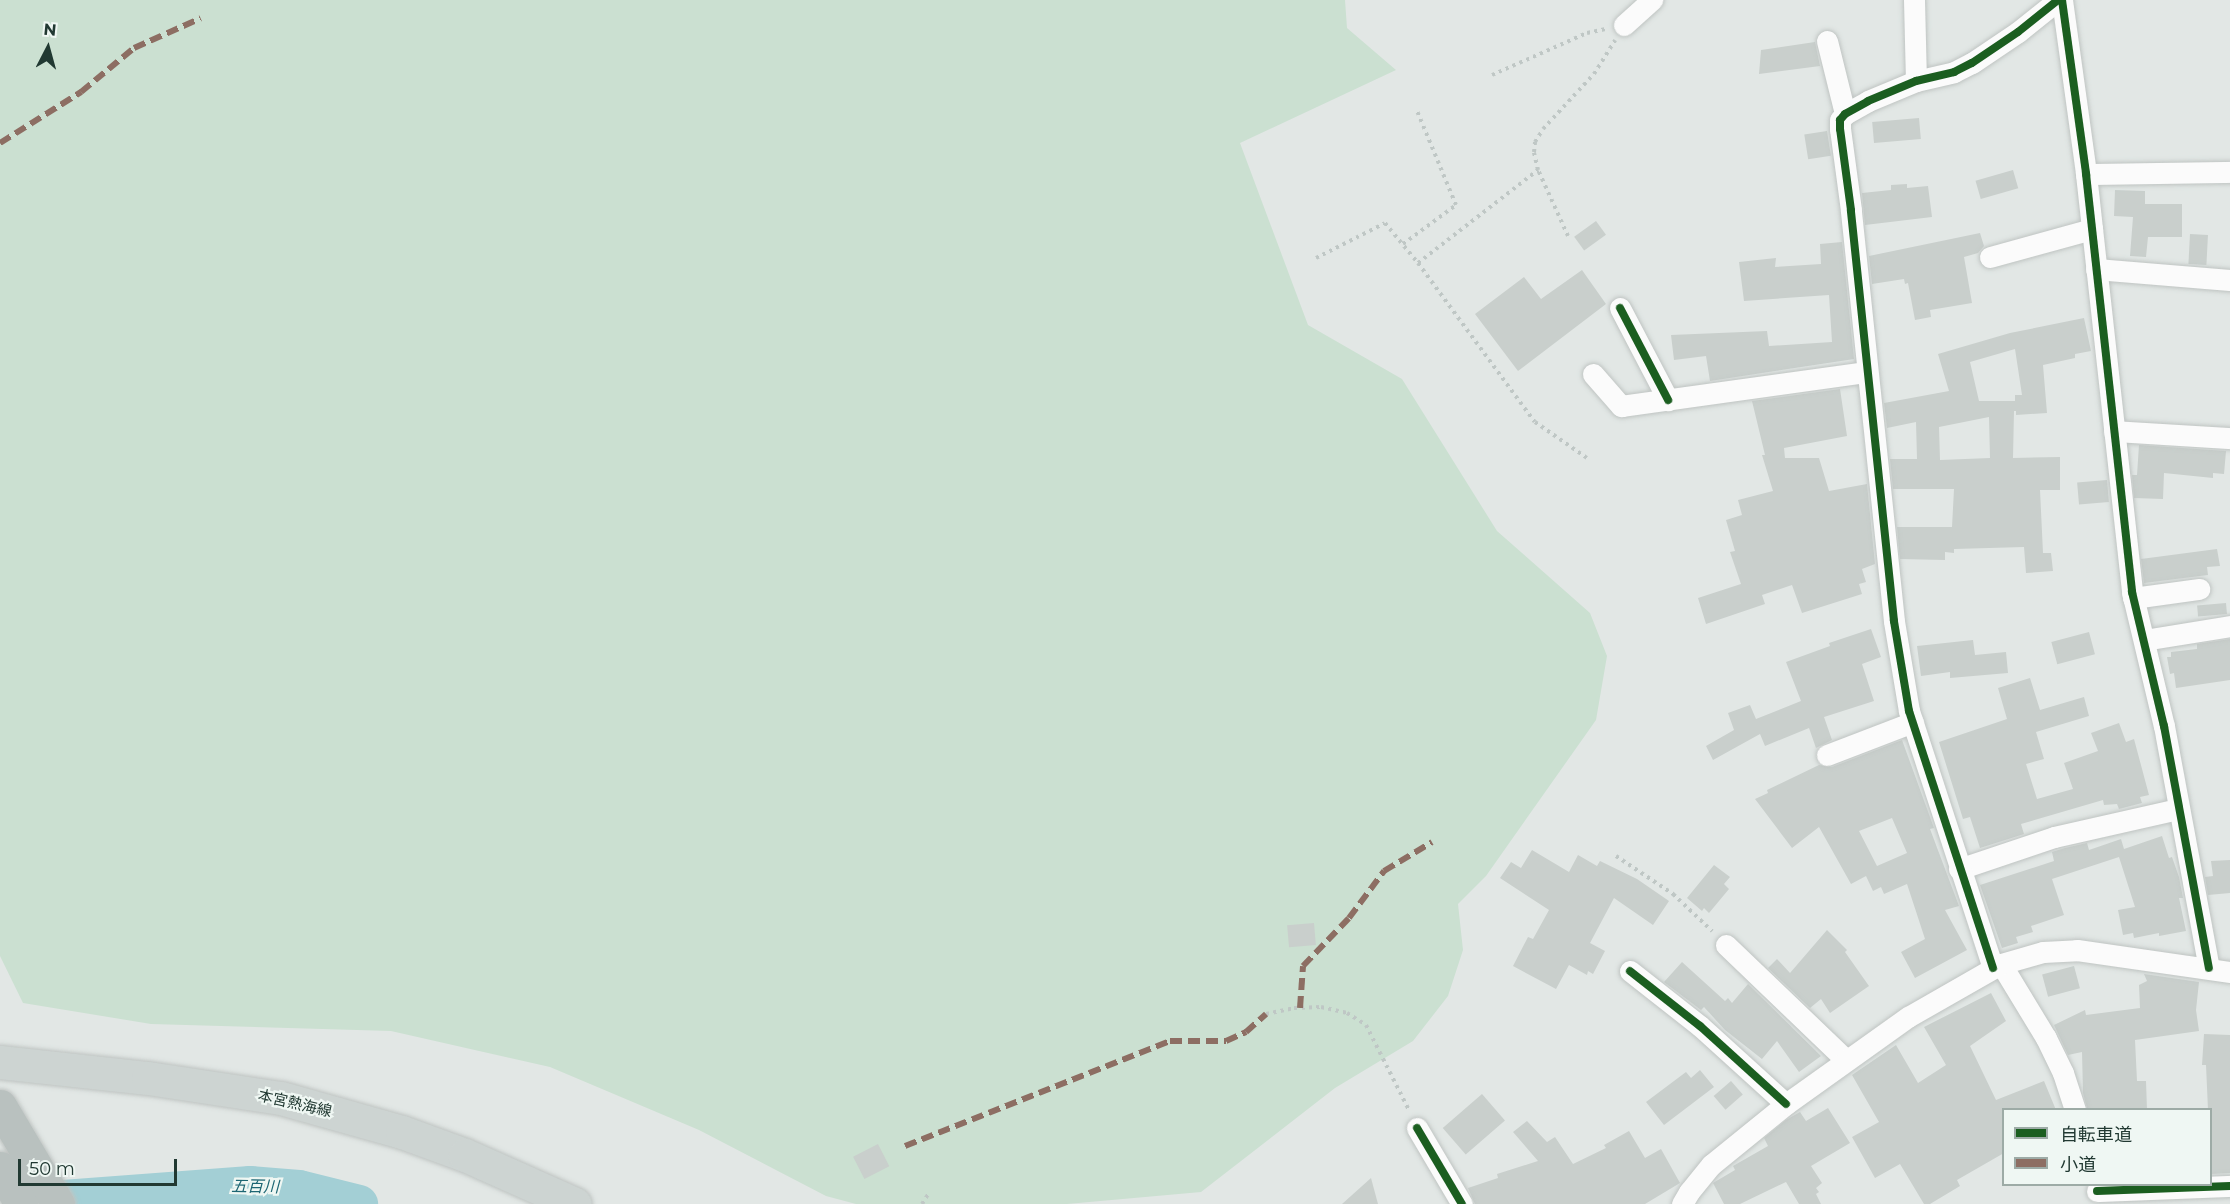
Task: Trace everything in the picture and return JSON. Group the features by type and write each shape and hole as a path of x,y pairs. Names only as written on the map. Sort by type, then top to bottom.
{"highway":[{"path":"0,1106 58,1204"},
{"path":"0,1168 21,1204"}],"main road":[{"name":"本宮熱海線","path":"0,1062 148,1078 292,1101 413,1135 465,1155 575,1204"}],"street":[{"path":"1624,26 1652,0"},
{"path":"1914,0 1916,81"},
{"path":"2074,1108 2063,1074 2046,1038 1997,966 1959,869 1913,722 1894,621 1850,200 1840,129 1840,120 1845,114 1868,100 1916,81 1954,72 1972,63 2060,0 2086,174 2133,598 2164,726 2209,968"},
{"path":"1827,41 1845,114"},
{"path":"2086,174 2230,172"},
{"path":"1990,257 2092,229"},
{"path":"2096,269 2230,280"},
{"path":"1620,308 1668,400"},
{"path":"1593,374 1621,406 1867,372"},
{"path":"2114,431 2230,438"},
{"path":"2133,598 2199,590"},
{"path":"2144,639 2230,626"},
{"path":"1827,754 1913,722"},
{"path":"1959,869 2044,840 2178,809"},
{"path":"1726,945 1846,1060"},
{"path":"1682,1204 1693,1186 1711,1165 1786,1104 1908,1017 1997,966 2043,952 2077,950 2230,972"},
{"path":"1630,971 1700,1026 1786,1104"},
{"path":"1417,1128 1462,1204"},
{"path":"2098,1193 2230,1186"}],"path":[{"path":"1492,75 1587,33 1624,26"},
{"path":"1568,236 1538,170 1534,152 1535,142 1543,129 1594,74 1624,26"},
{"path":"1403,244 1456,205 1417,111"},
{"path":"1418,263 1538,170"},
{"path":"1316,258 1385,223 1418,263 1535,422 1587,458"},
{"path":"1616,856 1673,894 1726,945"},
{"path":"1266,1014 1294,1008 1321,1007 1347,1013 1366,1025 1417,1128"},
{"path":"922,1204 929,1193"}],"green space":[{"path":"0,0 1345,0 1347,28 1396,70 1240,143 1308,325 1402,379 1497,531 1590,613 1607,656 1596,720 1486,876 1458,904 1463,950 1448,996 1413,1041 1335,1088 1201,1192 1067,1204 856,1204 826,1196 699,1130 550,1067 391,1031 151,1024 23,1003 0,956"}],"building":[{"path":"1815,42 1820,66 1759,74 1761,50"},
{"path":"1919,118 1921,139 1874,143 1872,122"},
{"path":"1827,131 1831,156 1808,159 1804,135"},
{"path":"2013,170 2018,188 1981,199 1976,181"},
{"path":"1907,184 1907,188 1928,186 1932,217 1865,225 1862,193 1891,190 1891,185"},
{"path":"2115,190 2145,191 2145,204 2182,204 2182,237 2148,237 2146,257 2130,256 2133,217 2114,216"},
{"path":"1596,221 1606,235 1584,251 1574,237"},
{"path":"1980,233 1984,246 1978,253 1964,257 1972,303 1930,310 1931,317 1915,320 1908,283 1905,284 1904,279 1872,284 1869,256"},
{"path":"2190,234 2208,235 2206,265 2188,264"},
{"path":"1842,242 1854,359 1710,381 1706,356 1674,360 1671,335 1767,331 1769,346 1832,342 1829,295 1744,301 1739,262 1776,258 1775,267 1821,264 1820,244"},
{"path":"1582,270 1606,304 1518,371 1475,314 1524,277 1541,299"},
{"path":"2084,318 2091,351 2075,354 2075,358 2043,365 2047,413 2016,415 2014,411 2013,458 2060,457 2060,490 2040,490 2043,553 2051,553 2053,571 2026,573 2024,547 1954,549 1954,553 1945,552 1945,560 1900,559 1897,527 1952,527 1954,489 1893,489 1890,459 1917,459 1916,422 1887,428 1884,403 1949,391 1938,354 2010,333","holes":["2015,349 2022,395 2015,395 2015,401 1979,401 1970,362","1989,417 1990,458 1940,460 1939,427"]},
{"path":"1840,389 1847,436 1784,448 1785,458 1819,458 1829,491 1867,484 1875,564 1862,569 1866,582 1859,584 1862,594 1802,613 1792,585 1762,595 1765,604 1706,624 1698,598 1741,584 1730,552 1735,551 1726,520 1742,515 1738,500 1773,491 1762,455 1765,455 1752,401"},
{"path":"2139,445 2226,451 2224,474 2213,473 2213,478 2164,473 2163,499 2134,498 2132,475 2137,475"},
{"path":"2107,480 2109,502 2079,505 2077,483"},
{"path":"2217,549 2220,566 2207,567 2208,575 2144,583 2141,559"},
{"path":"2226,603 2227,614 2198,616 2197,606"},
{"path":"1871,629 1881,657 1862,664 1874,701 1824,717 1832,740 1816,748 1809,728 1765,746 1760,734 1713,760 1706,746 1734,730 1728,713 1750,705 1756,719 1801,701 1786,662 1830,646 1829,643"},
{"path":"2089,632 2095,654 2057,664 2051,642"},
{"path":"2230,639 2230,680 2176,688 2174,673 2170,674 2167,657 2171,657 2171,652 2197,649 2197,644"},
{"path":"1973,640 1975,655 2006,652 2008,673 1950,678 1950,672 1921,676 1917,646"},
{"path":"2030,678 2040,710 2084,697 2089,716 2036,732 2044,759 2026,764 2037,799 2073,789 2064,763 2098,751 2091,733 2119,723 2126,742 2134,739 2149,795 2140,797 2142,803 2119,809 2117,804 2104,805 2103,800 2021,824 2024,834 1980,848 1970,817 1963,819 1939,742 2007,719 1998,688"},
{"path":"1902,740 1934,828 1930,829 1959,906 1945,910 1967,950 1915,978 1901,952 1925,939 1907,884 1884,894 1881,887 1873,891 1866,876 1851,884 1819,827 1792,848 1755,799 1768,793 1767,790 1819,765 1832,767","holes":["1892,818 1907,853 1877,866 1859,831"]},
{"path":"2162,836 2169,858 2172,857 2179,877 2183,898 2179,898 2186,931 2134,938 2133,933 2123,935 2118,910 2135,907 2119,857 2052,879 2064,915 2031,926 2033,932 2016,937 2018,943 2002,948 1980,885 2054,861 2052,852 2065,848 2087,843 2089,850 2121,839 2124,849"},
{"path":"1532,850 1569,872 1578,855 1597,866 1600,861 1637,879 1669,901 1653,925 1614,898 1590,943 1605,951 1593,974 1588,971 1587,975 1569,965 1556,989 1513,966 1528,937 1533,939 1549,910 1500,878 1511,862 1521,868"},
{"path":"2230,860 2230,893 2208,895 2205,877 2213,876 2211,861"},
{"path":"1714,865 1730,877 1724,884 1729,889 1709,913 1704,908 1702,911 1687,898"},
{"path":"1314,923 1316,945 1289,947 1287,925"},
{"path":"1827,930 1847,950 1845,952 1869,986 1830,1013 1821,999 1810,1008 1768,968 1777,959 1790,973"},
{"path":"1682,962 1725,1001 1728,998 1732,1003 1748,984 1821,1056 1799,1072 1777,1041 1762,1059 1725,1030 1704,1007 1701,1010 1664,982"},
{"path":"2074,966 2080,988 2048,997 2042,975"},
{"path":"2144,974 2199,982 2196,1010 2199,1031 2135,1040 2137,1081 2146,1081 2147,1108 2087,1108 2083,1093 2082,1052 2068,1055 2054,1025 2085,1010 2086,1015 2140,1008 2139,985 2147,981"},
{"path":"1991,993 2006,1021 1970,1046 1996,1100 2044,1081 2055,1108 2002,1108 2002,1154 1957,1180 1960,1186 1930,1204 1924,1204 1900,1164 1875,1178 1852,1137 1879,1122 1852,1075 1896,1045 1918,1083 1946,1065 1924,1027"},
{"path":"2204,1034 2230,1035 2230,1173 2212,1174 2212,1108 2208,1108 2206,1065 2202,1065"},
{"path":"1700,1070 1714,1087 1664,1125 1646,1102 1686,1072 1691,1078"},
{"path":"1731,1081 1743,1095 1725,1110 1714,1096"},
{"path":"1482,1094 1505,1120 1466,1155 1443,1128"},
{"path":"1828,1108 1850,1143 1811,1166 1822,1183 1816,1188 1821,1204 1799,1204 1786,1182 1740,1204 1724,1204 1713,1183 1735,1170 1733,1166 1768,1146 1764,1138 1786,1120 1800,1112 1806,1121"},
{"path":"1527,1121 1547,1142 1555,1137 1573,1164 1606,1148 1604,1145 1629,1131 1645,1158 1661,1149 1680,1183 1645,1204 1475,1204 1468,1188 1498,1178 1497,1174 1538,1161 1513,1132"},
{"path":"878,1144 889,1166 864,1179 853,1157"},
{"path":"1371,1178 1378,1204 1342,1204"}],"waterway":[{"name":"五百川","path":"23,1202 250,1185 299,1189 359,1204"}],"marked path":[{"path":"0,143 81,92 134,48 201,18"},
{"path":"1300,1008 1303,966 1349,918 1384,871 1432,842"},
{"path":"905,1146 1170,1041 1226,1041 1246,1032 1266,1014"}],"cycle path":[{"path":"1993,968 1909,711 1894,621 1840,120 1845,114 1868,101 1916,81 1954,72 1972,63 2018,32 2058,0"},
{"path":"2062,0 2086,174 2132,592 2164,726 2209,968"},
{"path":"1620,308 1668,400"},
{"path":"1630,971 1700,1026 1786,1104"},
{"path":"1417,1128 1462,1204"},
{"path":"2097,1191 2230,1186"}]}
